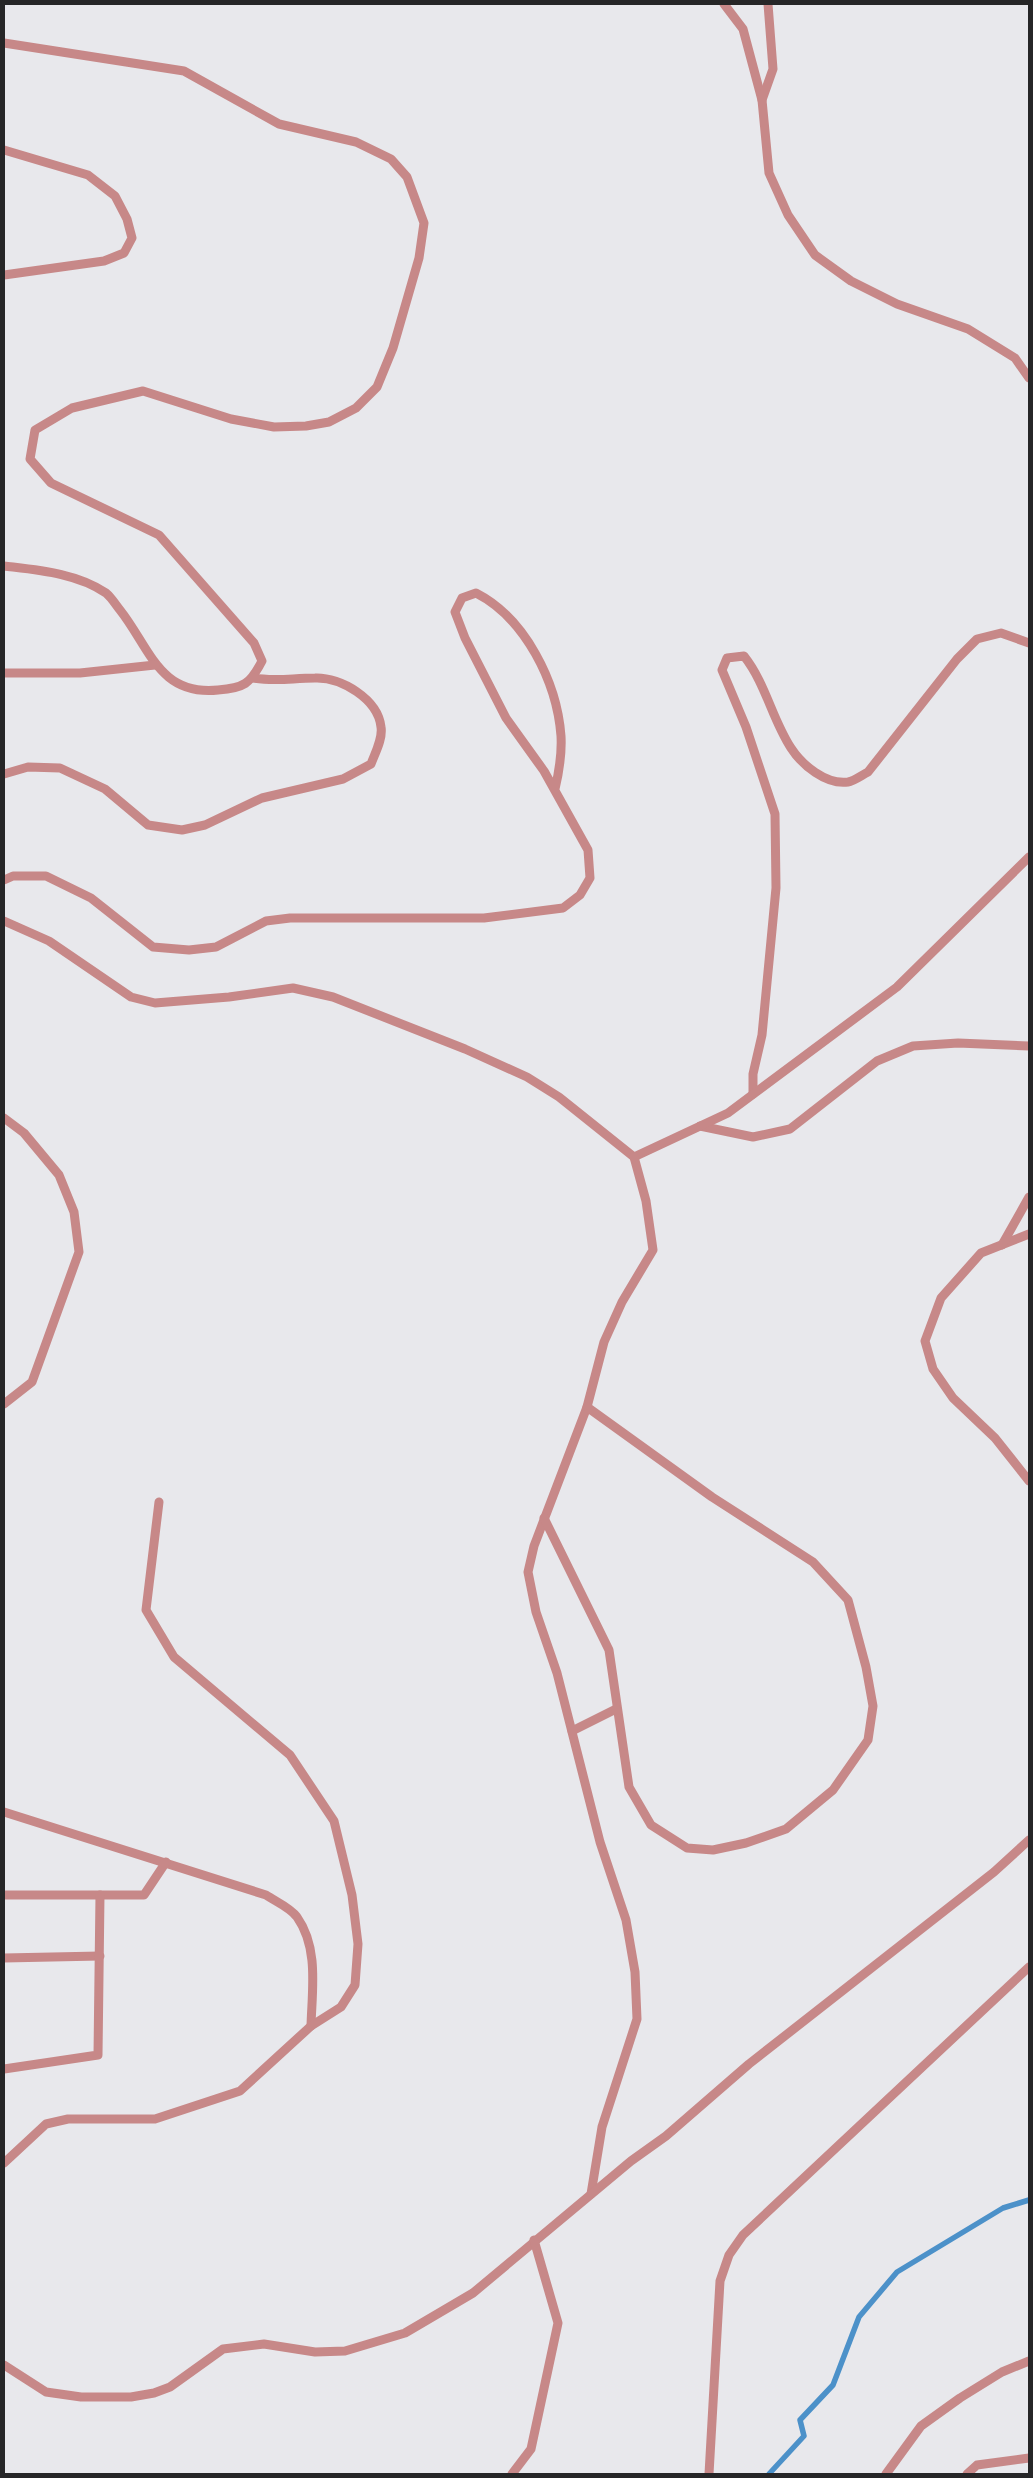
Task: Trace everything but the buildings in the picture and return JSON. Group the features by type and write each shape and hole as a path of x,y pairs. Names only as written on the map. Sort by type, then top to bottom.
{"lane":[{"path":"724,4 743,29 762,100 769,173 788,215 815,255 851,281 882,296 968,329 1016,358 1029,378"},
{"path":"762,100 772,69 768,4"},
{"path":"4,43 184,71 279,124 356,142 391,159 407,177 424,223 419,258 393,348 377,387 356,408 329,422 306,426 274,427 231,419 143,391 72,408 35,430 30,459 50,483 158,535 254,643 262,661 253,678 236,689 200,692 174,682 155,665 125,616 107,593 80,580 53,573 5,568"},
{"path":"4,150 88,175 115,196 127,218 132,238 124,254 104,260 4,275"},
{"path":"4,880 12,876 46,876 91,898 154,946 189,950 216,946 266,921 290,918 484,918 563,908 580,895 590,878 588,850 544,771 506,718 465,638 455,612 462,598 476,593 494,602 533,648 554,698 561,736 560,768 555,789"},
{"path":"753,1094 753,1074 762,1035 776,888 777,842 775,814 746,727 722,670 727,658 744,656 756,672 791,749 810,769 828,779 848,782 868,772 957,659 977,639 1001,633 1029,643"},
{"path":"4,673 80,674 155,665"},
{"path":"4,774 28,767 60,768 105,789 148,825 182,830 205,825 262,798 343,779 371,764 382,728 375,708 360,694 339,682 316,677 274,682 253,678"},
{"path":"634,1157 728,1113 897,987 1029,857"},
{"path":"4,921 49,941 131,997 155,1003 229,997 292,988 333,997 466,1048 527,1077 559,1097 634,1157 646,1201 654,1250 622,1302 604,1342 587,1407 544,1518 534,1546 528,1572 536,1612 557,1673 600,1842 626,1920 635,1972 637,2020 602,2127 591,2194"},
{"path":"700,1126 753,1137 790,1130 877,1061 913,1046 958,1043 1029,1046"},
{"path":"4,1118 24,1133 59,1175 74,1212 79,1252 32,1382 4,1404"},
{"path":"1002,1245 1029,1198"},
{"path":"1029,1234 981,1253 941,1298 925,1341 933,1369 953,1398 994,1438 1029,1481"},
{"path":"544,1518 609,1650 616,1709 629,1787 651,1825 687,1848 712,1850 746,1843 786,1829 833,1790 868,1740 873,1706 866,1667 848,1600 813,1562 712,1497 587,1407"},
{"path":"4,2164 46,2124 68,2119 155,2119 240,2091 310,2026 341,2007 355,1985 358,1944 352,1895 334,1822 290,1755 174,1657 146,1610 159,1502"},
{"path":"572,1731 616,1709"},
{"path":"4,1812 266,1895 297,1916 309,1941 313,1969 310,2026"},
{"path":"4,2366 46,2392 81,2397 131,2397 154,2393 170,2387 223,2349 264,2344 315,2352 345,2351 405,2333 465,2298 631,2161 666,2136 749,2064 994,1872 1029,1840"},
{"path":"4,1895 144,1894 166,1862"},
{"path":"4,2069 98,2055 100,1894"},
{"path":"4,1958 100,1956"},
{"path":"709,2474 720,2281 729,2254 743,2235 1029,1968"},
{"path":"512,2474 531,2449 558,2323 534,2240"},
{"path":"886,2474 922,2426 968,2392 1002,2372 1029,2361"},
{"path":"968,2474 977,2465 1029,2458"}],"waterway":[{"path":"769,2474 804,2436 800,2420 833,2385 859,2317 897,2272 1003,2208 1029,2200"}]}
